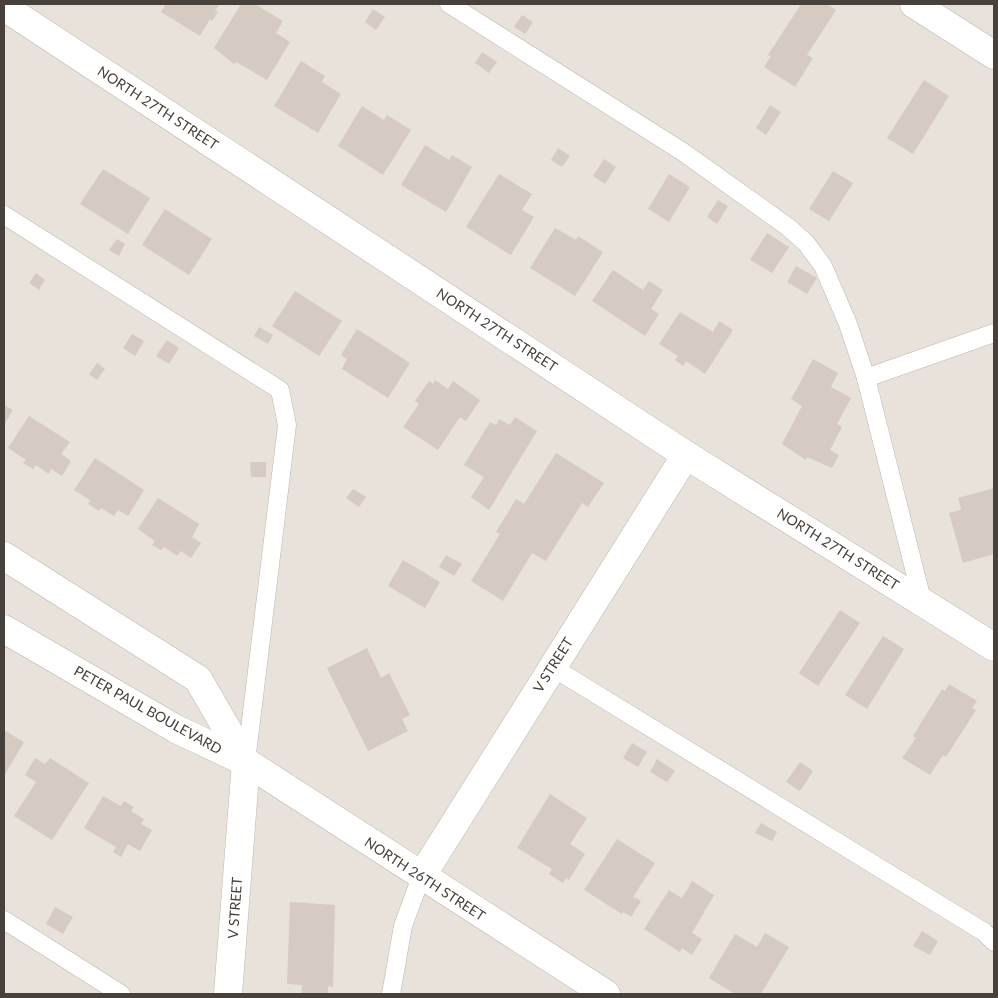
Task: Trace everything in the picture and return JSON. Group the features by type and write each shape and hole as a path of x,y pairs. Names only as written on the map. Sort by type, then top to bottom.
{"street":[{"path":"914,4 994,55"},
{"name":"NORTH 27TH STREET","path":"4,7 686,454 922,600 994,647"},
{"name":"V STREET","path":"421,877 686,454"},
{"name":"PETER PAUL BOULEVARD","path":"4,556 198,679 246,762"},
{"name":"PETER PAUL BOULEVARD","path":"4,629 176,729 246,762"},
{"name":"V STREET","path":"228,994 246,762"},
{"name":"NORTH 26TH STREET","path":"246,762 421,877 606,994"}],"lane":[{"path":"449,4 683,152 788,227 806,243 823,266 848,324 866,378 922,600"},
{"path":"4,215 280,390 287,425 246,762"},
{"path":"866,378 994,333"},
{"path":"552,667 984,932 994,942"},
{"path":"392,994 403,926 421,877"},
{"path":"4,920 121,994"}],"shaded area":[{"path":"4,4 994,4 994,994 4,994"}],"building":[{"path":"166,4 220,4 215,10 218,12 212,21 210,19 200,36 161,12"},
{"path":"241,4 255,4 283,21 276,33 290,42 267,80 236,62 234,64 214,48"},
{"path":"801,4 827,4 836,10 807,55 813,58 795,87 764,67 771,56 768,55"},
{"path":"373,9 385,17 376,30 365,22"},
{"path":"522,15 533,22 525,34 514,27"},
{"path":"482,52 497,62 489,73 475,63"},
{"path":"301,61 325,76 322,82 341,94 318,133 274,106"},
{"path":"924,80 949,96 913,154 887,138"},
{"path":"770,105 781,112 766,135 756,128"},
{"path":"362,106 384,120 387,115 411,130 383,175 338,146"},
{"path":"425,145 449,160 452,155 472,167 446,212 401,185"},
{"path":"558,148 570,156 562,167 551,160"},
{"path":"604,159 616,167 605,184 593,176"},
{"path":"103,169 150,198 128,234 80,204"},
{"path":"833,171 853,183 829,221 809,209"},
{"path":"499,174 532,194 522,210 534,217 511,255 466,227"},
{"path":"669,174 690,187 669,222 648,209"},
{"path":"718,200 728,206 717,224 707,217"},
{"path":"165,209 212,239 189,275 142,245"},
{"path":"555,228 576,240 578,236 603,252 575,296 530,268"},
{"path":"767,233 789,247 772,273 750,260"},
{"path":"117,239 125,244 119,256 109,250"},
{"path":"796,266 817,278 807,294 787,282"},
{"path":"613,270 643,290 649,281 663,290 651,309 659,314 645,336 592,301"},
{"path":"36,273 45,280 39,290 29,283"},
{"path":"295,291 342,321 319,356 272,326"},
{"path":"680,312 713,332 719,321 733,330 705,374 686,361 683,366 675,360 678,356 659,344"},
{"path":"259,327 273,335 268,344 254,336"},
{"path":"357,329 410,363 388,398 342,369 347,359 341,355"},
{"path":"132,334 144,341 135,356 123,348"},
{"path":"167,340 179,348 169,364 156,356"},
{"path":"813,359 838,373 831,387 851,398 837,424 842,427 830,450 839,455 832,468 807,457 806,460 782,444 802,406 791,399"},
{"path":"97,363 105,369 97,380 89,374"},
{"path":"435,380 448,389 453,381 480,400 466,421 460,417 438,450 403,427 419,404 415,401 429,381 433,384"},
{"path":"4,405 13,410 4,425"},
{"path":"29,416 70,442 61,454 71,461 62,476 51,469 49,474 36,465 33,469 23,463 26,460 8,448"},
{"path":"515,417 537,431 489,510 471,497 484,477 464,465 490,422 496,425 499,419 510,425"},
{"path":"556,453 604,483 588,507 582,503 546,561 532,553 503,601 471,581 500,534 496,532 516,499 524,504"},
{"path":"95,458 144,490 128,516 118,510 114,516 101,508 99,511 88,504 90,500 74,490"},
{"path":"250,462 266,462 266,477 251,477"},
{"path":"994,488 994,554 963,563 949,513 961,510 958,498"},
{"path":"353,489 366,497 359,507 346,498"},
{"path":"158,498 199,524 192,537 201,543 191,558 181,551 177,556 164,547 161,550 152,545 155,541 138,529"},
{"path":"446,555 462,564 454,576 439,567"},
{"path":"403,560 440,582 425,608 388,586"},
{"path":"840,610 860,623 818,686 799,673"},
{"path":"883,636 904,649 867,709 845,695"},
{"path":"367,648 381,678 389,673 410,715 402,719 408,731 368,751 327,668"},
{"path":"949,684 977,701 972,708 976,710 946,757 943,755 930,775 902,758 916,738 913,736 942,689 945,691"},
{"path":"4,730 24,742 4,776"},
{"path":"632,743 647,752 638,767 623,758"},
{"path":"35,758 45,764 50,758 89,783 52,840 14,816 36,782 25,775"},
{"path":"657,759 675,771 667,782 650,772"},
{"path":"800,762 813,771 800,791 786,782"},
{"path":"550,794 587,818 570,844 585,854 569,880 566,878 563,883 549,874 552,869 517,848"},
{"path":"103,796 121,806 124,801 134,807 131,811 144,819 141,824 152,830 140,851 128,844 121,857 113,852 116,847 84,828"},
{"path":"761,823 777,832 772,841 755,833"},
{"path":"617,839 655,863 633,897 641,901 631,917 623,912 622,914 584,890"},
{"path":"692,881 714,895 692,933 702,939 692,955 682,948 680,952 644,929 669,890 682,898"},
{"path":"290,902 335,905 333,987 328,986 328,994 301,994 302,985 287,984"},
{"path":"55,907 73,917 63,934 46,924"},
{"path":"922,931 938,941 930,955 913,946"},
{"path":"765,933 789,947 761,994 735,994 709,978 735,934 757,947"}]}
